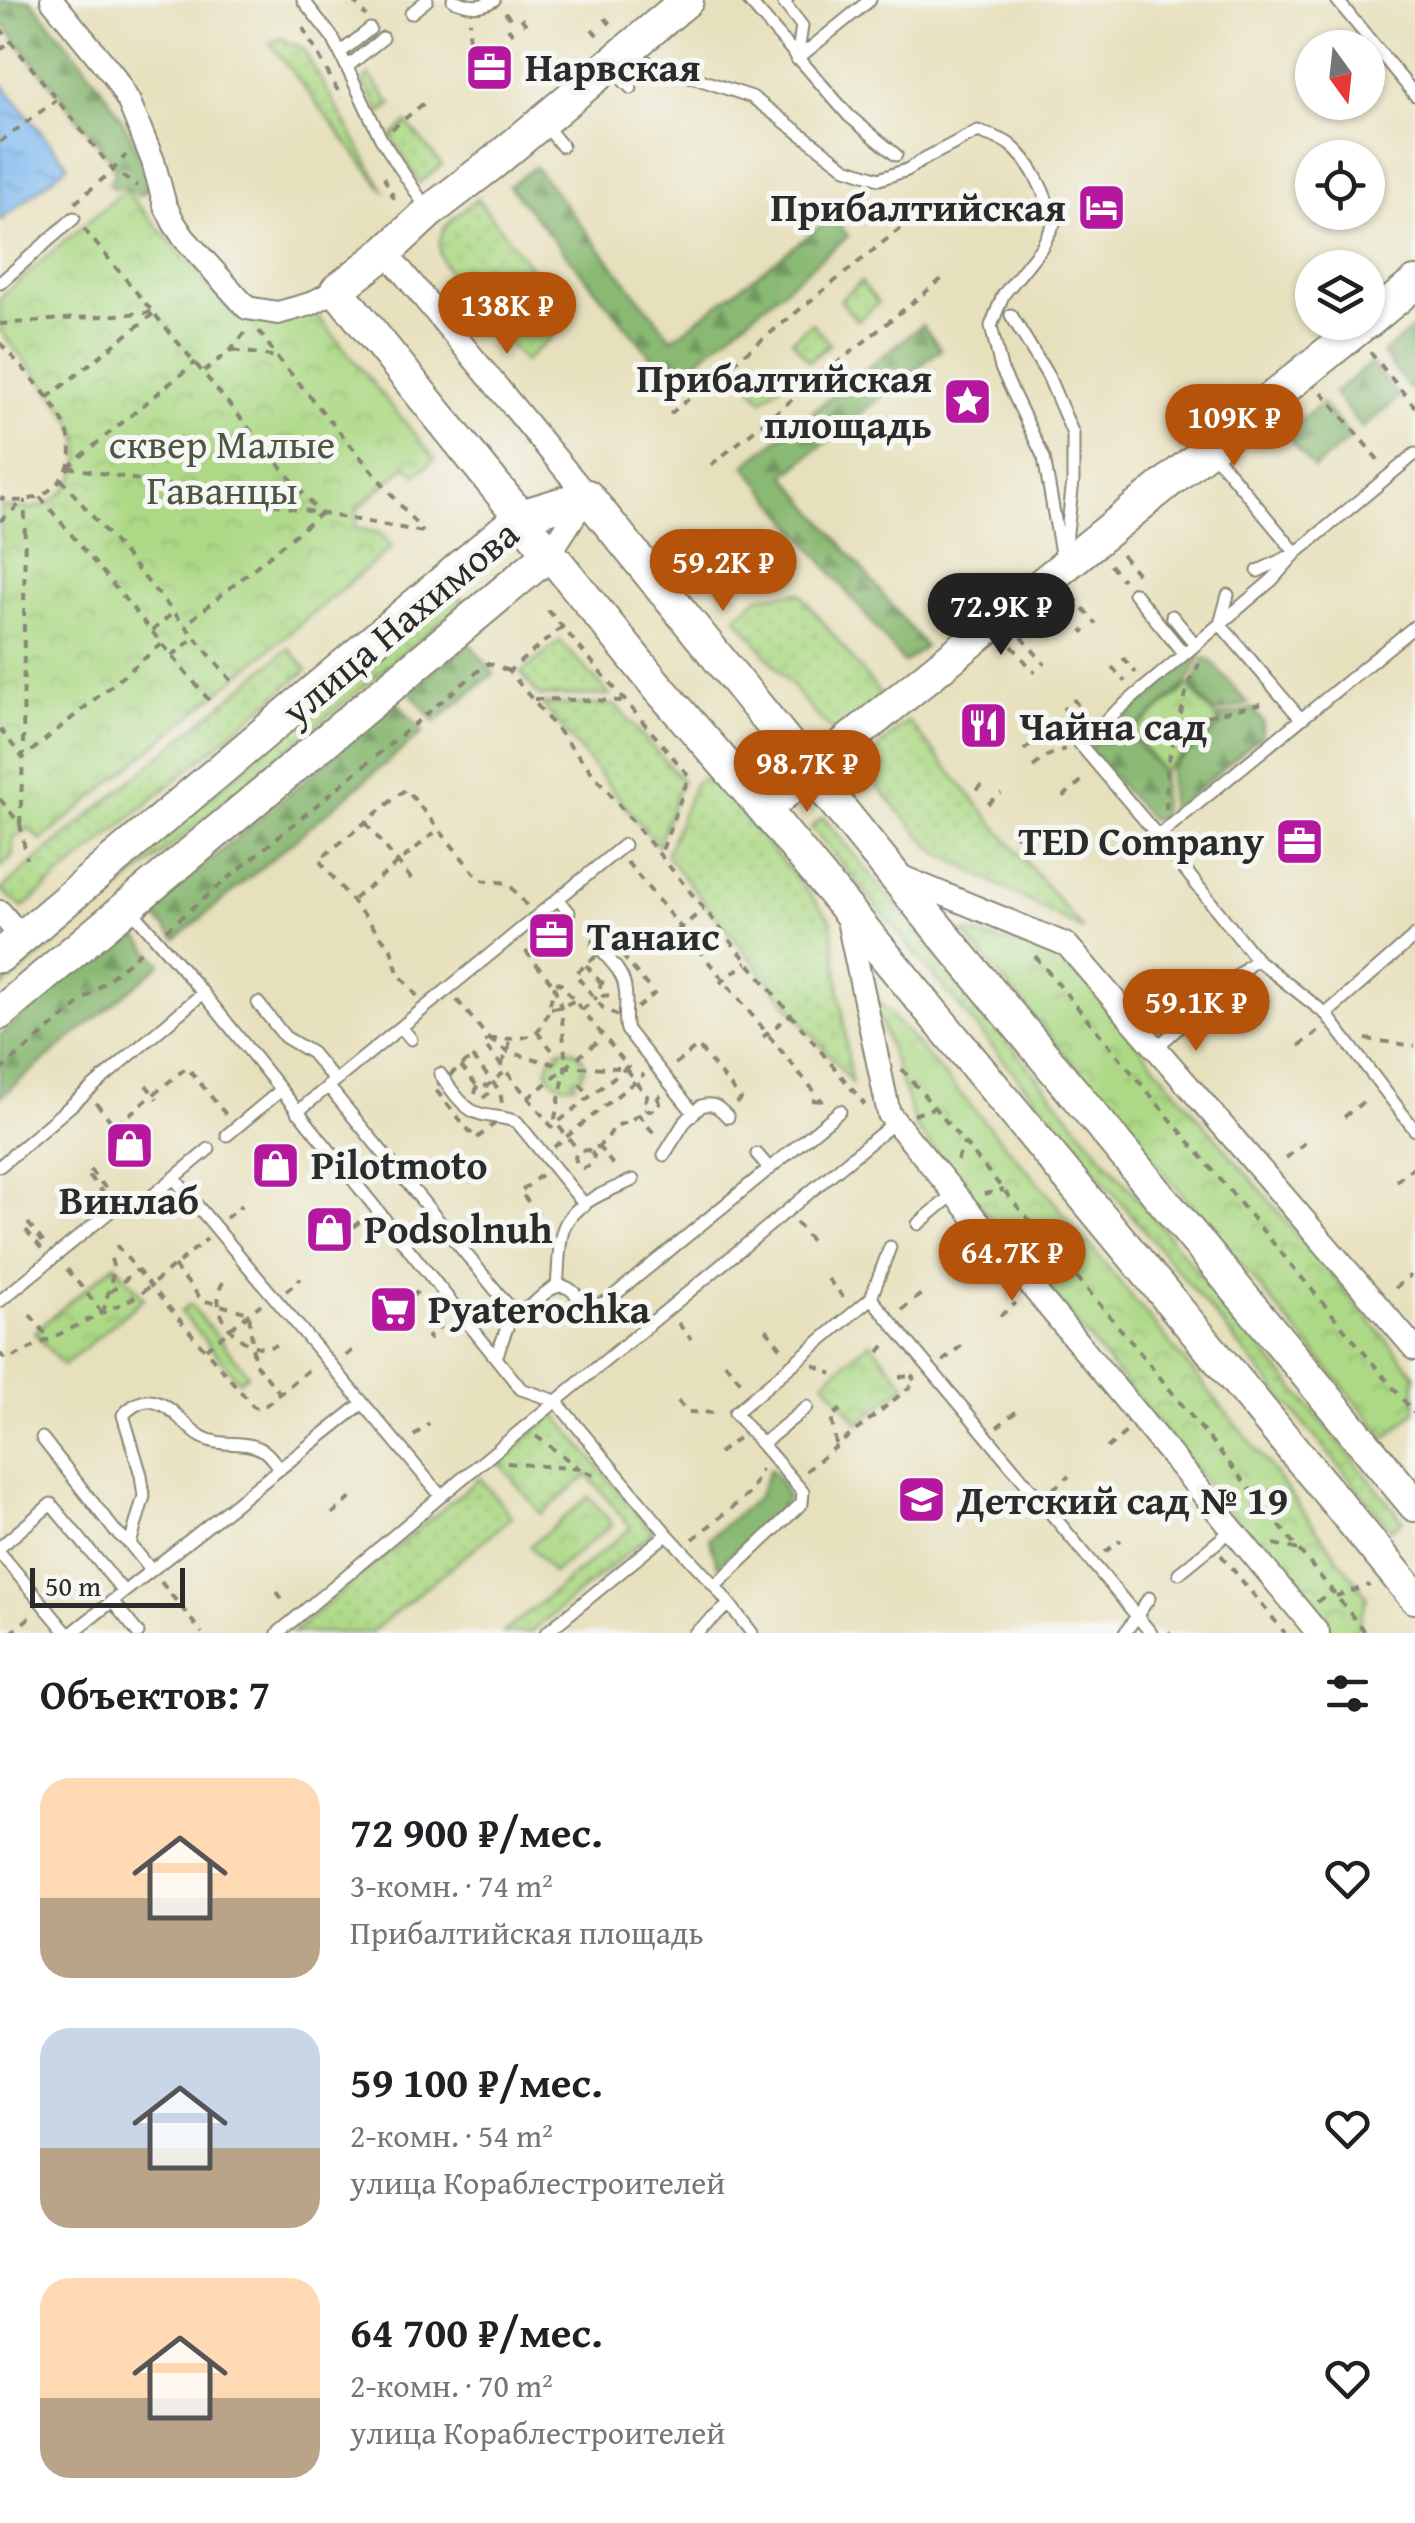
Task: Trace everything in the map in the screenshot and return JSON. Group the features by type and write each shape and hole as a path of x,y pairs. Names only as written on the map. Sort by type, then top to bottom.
{"main road":[{"path":"687,0 552,134 429,212 337,290 657,686 764,809 1415,1596"},
{"path":"1385,314 1415,283"},
{"path":"764,809 959,644 1042,591 1068,582 1210,449 1357,340"},
{"path":"587,496 893,874 1415,1505"},
{"name":"улица Нахимова","path":"11,947 521,516 587,496"},
{"name":"улица Нахимова","path":"0,1012 550,553"}],"street":[{"path":"52,0 129,102 174,223 247,308 278,312 310,304 337,290"},
{"path":"386,252 587,496"},
{"name":"улица Нахимова","path":"550,553 587,496"},
{"path":"893,874 1067,945 1415,1349"},
{"path":"845,908 890,1126 955,1193 1318,1633"},
{"path":"0,912 11,947"}],"lane":[{"path":"303,0 333,38 380,138 429,212"},
{"path":"412,13 428,0"},
{"path":"452,0 471,7 494,0"},
{"path":"748,0 849,116 896,155"},
{"path":"787,0 784,3 802,26 798,58"},
{"path":"798,58 870,0"},
{"path":"1337,0 1415,95"},
{"path":"340,53 370,29"},
{"path":"347,67 382,38"},
{"path":"621,69 752,97 846,168 878,178 907,170 978,131 1008,143 1029,167 1048,200 1054,224 1041,248 1003,295 991,326 1001,368 1044,458 1068,582"},
{"path":"0,283 74,218"},
{"path":"1011,314 1048,376 1073,434 1068,582"},
{"path":"1210,449 1296,553"},
{"path":"1415,454 1079,744 1162,833 1256,959 1328,1018 1415,1130"},
{"path":"1054,510 1073,481"},
{"path":"1258,571 1296,553"},
{"path":"1134,594 1184,654"},
{"path":"1220,624 1228,596"},
{"path":"1172,616 1196,644"},
{"path":"1220,624 1301,719"},
{"path":"1162,833 1410,630 1415,646"},
{"path":"297,1112 621,848"},
{"path":"558,899 569,912"},
{"path":"128,906 203,993 520,1389 556,1401 752,1633"},
{"path":"1328,1018 1415,936"},
{"path":"599,948 622,976 627,1030 694,1112"},
{"path":"1156,1048 1256,959"},
{"path":"0,1166 203,993"},
{"path":"258,1003 285,1036 312,1053 332,1084 514,1308 530,1306 557,1286 572,1290 588,1305 606,1302 838,1114"},
{"path":"401,1026 411,1039"},
{"path":"442,1076 468,1108 478,1114 504,1116 517,1122 585,1205"},
{"path":"227,1134 280,1091"},
{"path":"666,1152 701,1106 720,1108 726,1115"},
{"path":"278,1633 890,1126"},
{"path":"0,1302 119,1207 152,1197 209,1150"},
{"path":"757,1154 770,1169"},
{"path":"174,1178 441,1496"},
{"path":"557,1286 563,1230 569,1218 604,1192 631,1181"},
{"path":"918,1224 955,1193"},
{"path":"714,1586 802,1504 803,1492 734,1413 871,1298 890,1247"},
{"path":"871,1298 1150,1633"},
{"path":"496,1358 514,1308"},
{"path":"130,1544 144,1496 124,1415 132,1406 149,1400 166,1406 197,1435 212,1442 253,1446 265,1451 280,1469"},
{"path":"44,1606 69,1633 363,1404"},
{"path":"766,1448 806,1407"},
{"path":"42,1438 115,1531 152,1570"},
{"path":"0,1546 51,1504 124,1592"},
{"path":"1178,1574 1232,1530"},
{"path":"546,1633 667,1534"},
{"path":"1126,1633 1149,1598"},
{"path":"112,1602 138,1633"},
{"path":"695,1633 729,1605"}],"path":[{"path":"464,70 468,63 471,7"},
{"path":"520,18 527,26"},
{"path":"0,28 113,170"},
{"path":"508,28 514,36"},
{"path":"0,50 10,41"},
{"path":"0,142 57,99"},
{"path":"380,138 428,100"},
{"path":"74,218 320,514"},
{"path":"670,414 902,228"},
{"path":"711,464 943,278"},
{"path":"0,324 155,312"},
{"path":"47,398 155,312"},
{"path":"68,467 423,532 252,323 231,350 204,371"},
{"path":"1373,340 1415,407"},
{"path":"0,343 61,415 71,449 61,480 40,497 7,501 0,498"},
{"path":"231,350 277,356"},
{"path":"68,467 196,362"},
{"path":"1322,392 1390,474"},
{"path":"61,480 236,686"},
{"path":"40,497 213,705"},
{"path":"0,520 25,500"},
{"path":"25,500 20,824 28,859"},
{"path":"185,625 320,514"},
{"path":"1122,555 1146,584"},
{"path":"1110,565 1134,594"},
{"path":"1068,582 1096,624"},
{"path":"1042,591 1084,633"},
{"path":"548,610 690,776 660,856"},
{"path":"152,632 174,612"},
{"path":"509,671 562,627"},
{"path":"1022,637 1045,665"},
{"path":"172,656 195,638"},
{"path":"22,758 162,644"},
{"path":"1012,646 1035,673"},
{"path":"1123,658 1146,686"},
{"path":"0,1071 488,663 509,671 747,962 890,1126"},
{"path":"1112,667 1136,695"},
{"path":"1188,686 1168,767 1162,833 1218,850"},
{"path":"1132,733 1284,698"},
{"path":"532,699 624,700"},
{"path":"1073,699 1092,732"},
{"path":"1063,707 1092,732"},
{"path":"0,729 22,758"},
{"path":"1024,750 1035,741"},
{"path":"1033,767 1047,756"},
{"path":"1063,796 1099,767"},
{"path":"976,790 986,781"},
{"path":"426,1006 398,972 392,949 319,860 406,790 480,880 508,883 536,917"},
{"path":"988,804 1001,793"},
{"path":"0,800 20,824"},
{"path":"365,823 416,885"},
{"path":"1015,837 1026,828"},
{"path":"352,900 439,830"},
{"path":"621,848 679,929 765,1035 838,1114"},
{"path":"679,929 704,909"},
{"path":"1004,918 1415,1414"},
{"path":"513,936 554,986 562,1007 566,1067 556,1118 579,1151"},
{"path":"598,996 574,974 599,948"},
{"path":"722,982 747,962"},
{"path":"586,964 601,984"},
{"path":"559,982 628,1066 552,1127 483,1044 489,1039 529,1037 537,1032 544,1025 554,986 559,982"},
{"path":"582,1010 598,996 612,992 609,982 601,984"},
{"path":"601,984 598,996 602,1008 624,1019"},
{"path":"550,1008 574,1001"},
{"path":"464,1009 489,1039 508,1052 566,1067 625,1068"},
{"path":"765,1035 791,1014"},
{"path":"1299,1046 1328,1018"},
{"path":"537,1032 552,1050"},
{"path":"1342,1035 1415,1046"},
{"path":"528,1098 604,1036"},
{"path":"500,1064 510,1039"},
{"path":"562,1242 520,1192 567,1136 635,1081 698,1046 741,1099 726,1115"},
{"path":"442,1076 472,1057 490,1084 500,1091 504,1116"},
{"path":"461,1066 477,1086"},
{"path":"95,1102 115,1126 156,1096 186,1067 229,1118"},
{"path":"900,1067 1133,1344 1366,1633"},
{"path":"625,1068 648,1096 656,1096 660,1103 654,1111 646,1108"},
{"path":"490,1084 488,1094 482,1098 474,1092 480,1084 490,1084 506,1071"},
{"path":"580,1084 590,1097"},
{"path":"146,1085 156,1096"},
{"path":"1344,1116 1382,1087"},
{"path":"646,1108 648,1096"},
{"path":"812,1100 822,1100"},
{"path":"591,1152 615,1126 630,1121 646,1108"},
{"path":"638,1114 666,1152"},
{"path":"1286,1158 1305,1143"},
{"path":"598,1146 631,1181"},
{"path":"280,1164 296,1151"},
{"path":"579,1151 576,1160 584,1168 593,1161 591,1152"},
{"path":"579,1151 591,1152"},
{"path":"1396,1181 1415,1166"},
{"path":"90,1173 119,1207"},
{"path":"787,1211 812,1242"},
{"path":"341,1237 356,1224"},
{"path":"27,1227 54,1258"},
{"path":"0,1354 7,1360 140,1295 218,1230"},
{"path":"116,1244 252,1406 262,1407 324,1357"},
{"path":"104,1313 114,1270 108,1251"},
{"path":"174,1266 202,1300 249,1314"},
{"path":"108,1294 137,1270"},
{"path":"1395,1288 1411,1275"},
{"path":"75,1279 104,1313"},
{"path":"828,1279 855,1312"},
{"path":"223,1282 217,1294 218,1304 230,1329 252,1346 263,1349 276,1345"},
{"path":"399,1307 414,1294"},
{"path":"890,1320 922,1294"},
{"path":"205,1350 272,1295"},
{"path":"1000,1316 1023,1297"},
{"path":"667,1310 691,1339"},
{"path":"249,1314 254,1362 280,1394"},
{"path":"30,1315 50,1339"},
{"path":"431,1340 428,1336 441,1326"},
{"path":"766,1329 794,1363"},
{"path":"932,1370 962,1345"},
{"path":"725,1363 753,1397"},
{"path":"794,1480 916,1382 914,1376 899,1377"},
{"path":"678,1401 687,1412 734,1413"},
{"path":"836,1446 831,1417 845,1406"},
{"path":"986,1436 1016,1411"},
{"path":"400,1448 430,1424"},
{"path":"525,1428 580,1469 632,1492"},
{"path":"1106,1448 1131,1428"},
{"path":"718,1453 749,1429"},
{"path":"681,1549 750,1492 766,1448"},
{"path":"485,1461 580,1469"},
{"path":"1040,1500 1069,1476"},
{"path":"332,1514 351,1498"},
{"path":"1092,1563 1121,1540"},
{"path":"1213,1545 1285,1633"},
{"path":"172,1596 202,1633"},
{"path":"11,1633 44,1606"}],"green space":[{"path":"0,0 31,0 75,54 128,130 150,188 139,196 124,186 115,189 109,184 115,174 111,160 0,20"},
{"path":"281,38 303,49 385,192 270,43"},
{"path":"369,75 392,105 381,113 363,82"},
{"path":"407,123 442,165 419,183 391,137"},
{"path":"535,167 672,339 833,217 848,236 672,381 509,186"},
{"name":"сквер Малые Гаванцы","path":"125,190 236,316 259,321 315,313 435,459 416,475 406,466 358,508 355,528 380,533 392,547 41,841 29,828 13,839 13,855 0,868 0,506 35,508 58,497 75,475 80,446 77,432 61,405 0,331 0,297"},
{"path":"477,199 557,300 553,336 524,362 444,266 440,254 441,235 446,227"},
{"path":"861,282 878,303 857,321 840,300"},
{"path":"812,323 830,344 809,361 792,340"},
{"path":"922,325 941,349 785,475 925,646 904,663 745,465"},
{"path":"1415,327 1415,385 1410,389 1382,354"},
{"path":"766,362 783,383 762,400 745,379"},
{"path":"1371,363 1399,398 1362,428 1334,393"},
{"path":"1322,403 1351,438 1314,468 1285,433"},
{"path":"455,592 465,602 0,989 0,972"},
{"path":"799,592 883,698 835,733 811,710 736,617 759,597"},
{"path":"560,641 610,695 539,696 521,673"},
{"path":"469,643 494,673 435,722 409,691"},
{"path":"289,648 307,670 23,908 1,890"},
{"path":"1200,657 1186,685 1132,731 1102,737 1191,661"},
{"path":"1205,658 1248,704 1214,713 1192,686"},
{"path":"1188,686 1220,723 1163,771 1132,733"},
{"path":"397,702 423,732 176,939 150,911"},
{"path":"542,704 615,705 682,780 658,846"},
{"path":"1253,709 1263,722 1261,736 1169,814 1170,768 1222,725 1218,717"},
{"path":"908,721 1083,930 935,851 879,788 872,767 874,758 884,742"},
{"path":"1131,737 1163,773 1161,819 1151,820 1088,749 1095,743"},
{"path":"702,778 727,795 831,920 851,1082 666,855 694,784"},
{"path":"823,817 1403,1520 1391,1529 811,827"},
{"path":"129,927 161,964 0,1097 0,1035"},
{"path":"963,932 1063,956 1415,1374 1415,1412 1386,1438"},
{"path":"870,991 1042,1187 1253,1445 1367,1596 1356,1633 1329,1633 917,1129"},
{"path":"564,1048 578,1053 584,1063 581,1079 573,1080 576,1084 558,1083 547,1069 552,1055 555,1058 560,1054 557,1051"},
{"path":"115,1264 144,1298 63,1366 34,1332"},
{"path":"190,1304 248,1374 239,1381 181,1312"},
{"path":"870,1342 906,1385 859,1423 824,1381"},
{"path":"555,1414 653,1532 530,1633 503,1633 631,1528 588,1475 541,1514 498,1461"},
{"path":"770,1469 787,1498 781,1510 718,1566 709,1538 758,1497"},
{"path":"480,1478 512,1517 370,1633 292,1633"},
{"path":"589,1497 612,1524 553,1573 530,1546"}],"water":[{"path":"0,82 68,165 0,221"}],"place":[{"name":"Нарвская","path":"490,67"},
{"name":"Прибалтийская","path":"1101,207"},
{"name":"Прибалтийская площадь","path":"967,401"},
{"name":"Чайна сад","path":"984,726"},
{"name":"TED Company","path":"1299,841"},
{"name":"Танаис","path":"552,936"},
{"name":"Винлаб","path":"129,1145"},
{"name":"Pilotmoto","path":"276,1165"},
{"name":"Podsolnuh","path":"329,1229"},
{"name":"Pyaterochka","path":"393,1309"},
{"name":"Детский сад № 19","path":"922,1500"}]}
